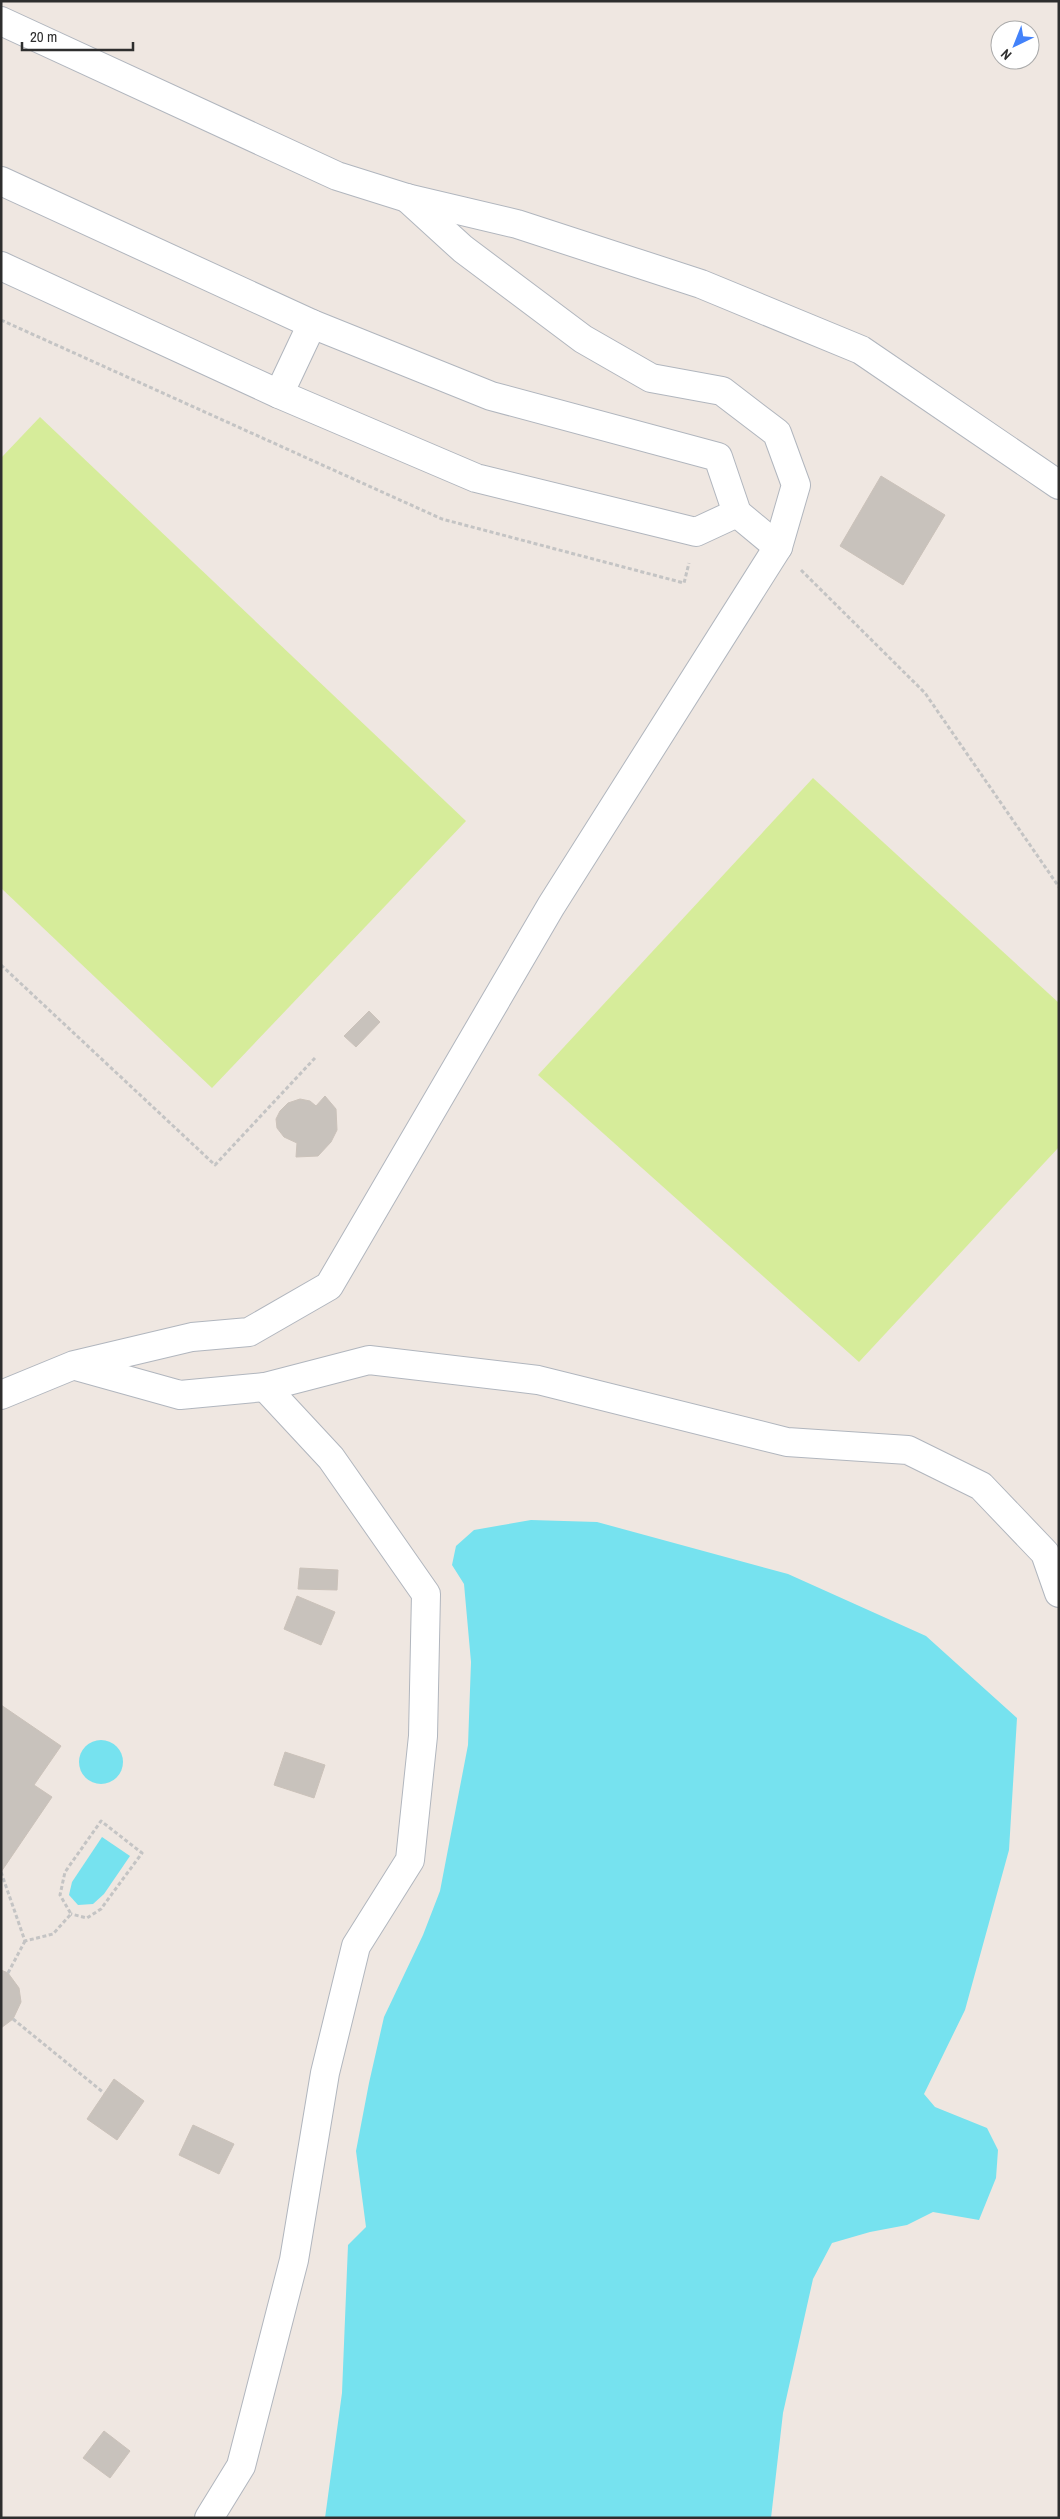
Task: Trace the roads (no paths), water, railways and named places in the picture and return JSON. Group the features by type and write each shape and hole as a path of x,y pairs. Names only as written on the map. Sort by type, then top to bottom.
{"street":[{"path":"1,21 337,176 407,198 517,224 700,284 861,350 1059,485"},
{"path":"1,181 312,324 492,396 718,457 737,513 778,547"},
{"path":"1,1395 74,1365 192,1337 249,1332 329,1286 551,906 778,547 796,485 777,434 722,391 651,378 583,339 463,249 407,198"},
{"path":"1,266 279,394 476,478 696,532 737,513"},
{"path":"279,394 312,324"},
{"path":"74,1365 180,1395 266,1387 369,1360 538,1380 787,1442 908,1450 981,1486 1045,1553 1059,1593"},
{"path":"209,2518 242,2466 294,2260 324,2073 356,1946 410,1860 423,1736 426,1594 331,1458 266,1387"}],"water":[{"path":"531,1520 597,1522 788,1574 926,1636 1017,1718 1009,1850 965,2010 924,2094 935,2107 987,2128 998,2150 996,2178 979,2220 933,2212 907,2225 870,2232 832,2243 813,2279 783,2413 771,2518 325,2518 342,2393 348,2245 366,2227 356,2151 384,2017 423,1935 440,1891 468,1745 471,1662 464,1584 452,1565 456,1546 474,1530"},
{"path":"105,1740 117,1746 122,1753 122,1771 117,1778 110,1783 97,1784 89,1781 82,1774 79,1758 82,1750 89,1743"},
{"path":"102,1837 130,1856 104,1894 93,1904 78,1905 69,1895 72,1882"}]}
